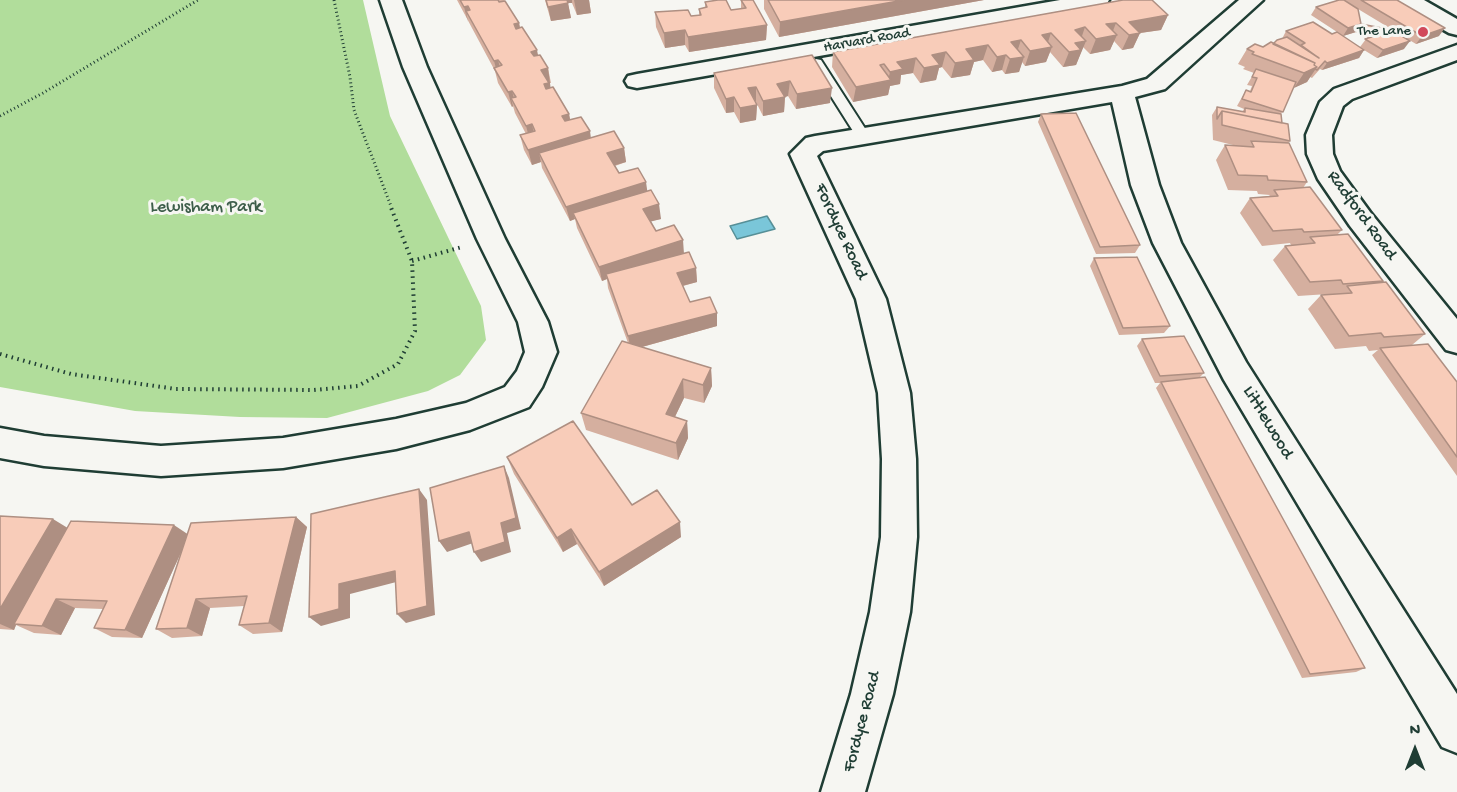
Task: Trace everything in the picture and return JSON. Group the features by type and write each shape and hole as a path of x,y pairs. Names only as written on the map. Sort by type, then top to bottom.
{"street":[{"path":"0,443 44,451 161,461 284,453 396,434 470,416 517,397 531,378 541,352 533,322 491,239 415,68 391,0"},
{"name":"Harvard Road","path":"637,81 1098,0"},
{"name":"Fordyce Road","path":"843,792 872,693 890,612 899,537 899,459 894,393 871,298 803,154 815,144 1122,93 1156,84 1252,0"},
{"path":"1408,0 1457,28"},
{"name":"Radford Road","path":"1457,52 1343,94 1332,102 1319,135 1320,154 1327,173 1360,219 1457,341"},
{"name":"Littlewood","path":"1122,93 1145,185 1167,243 1235,370 1315,504 1457,732"}],"lane":[{"path":"808,51 863,136"}],"path":[{"path":"0,116 43,93 198,0"},
{"path":"0,354 71,374 176,389 314,390 358,386 398,364 415,331 412,261 354,110 350,77 334,0"},
{"path":"412,261 491,239"}],"green space":[{"name":"Lewisham Park","path":"0,0 363,0 390,116 481,306 486,340 460,375 428,391 327,418 240,417 135,411 0,387"}],"water":[{"path":"767,216 775,229 737,239 730,226"}],"building":[{"path":"460,0 505,1 519,23 514,24 516,29 522,27 537,50 531,52 534,56 540,55 548,68 541,70 549,83 544,84 546,89 553,87 569,114 562,116 565,121 581,117 590,131 528,150 520,135 535,131 532,124 526,126 511,98 516,97 512,91 508,92 494,68 502,65 498,60 494,61 466,11 470,10 468,6 464,7"},
{"path":"546,0 567,0 568,3 548,7"},
{"path":"726,0 731,10 746,8 741,0 753,0 767,25 688,37 685,30 664,33 655,12 688,10 691,16 701,15 699,9 707,7 705,2"},
{"path":"768,0 904,0 780,22"},
{"path":"1123,0 1152,0 1168,15 1129,22 1140,33 1129,35 1116,23 1106,24 1117,35 1096,39 1085,27 1075,30 1086,41 1075,43 1081,50 1069,52 1051,33 1042,35 1052,47 1030,51 1021,40 1011,42 1024,57 1010,59 1006,55 997,57 988,45 966,49 974,60 955,63 946,52 932,55 940,65 924,68 916,58 897,62 903,69 890,72 884,64 880,65 891,80 856,87 833,52"},
{"path":"1344,0 1358,9 1361,24 1348,28 1316,7"},
{"path":"1361,0 1397,0 1445,28 1422,36"},
{"path":"1313,22 1332,34 1337,32 1364,50 1327,63 1325,61 1317,70 1315,63 1273,44 1287,37 1319,58 1301,45 1305,43 1286,31"},
{"path":"1361,24 1392,30 1410,41 1383,50 1365,39 1378,35"},
{"path":"1271,42 1315,63 1317,67 1304,73 1252,54 1254,52 1247,49 1255,44 1263,47"},
{"path":"812,55 832,88 797,94 790,81 777,84 785,97 763,101 756,87 748,88 757,105 740,108 734,97 726,99 714,73"},
{"path":"1256,69 1296,82 1283,112 1242,99 1246,90 1251,92 1257,78 1252,77"},
{"path":"1217,107 1245,112 1245,108 1281,114 1282,123 1222,111 1217,119"},
{"path":"1222,111 1288,124 1290,141 1222,125"},
{"path":"1076,113 1140,245 1100,247 1041,114"},
{"path":"614,131 624,148 607,153 619,173 638,168 646,182 566,207 539,153"},
{"path":"1251,141 1289,143 1307,182 1268,180 1267,176 1238,175 1225,145 1254,147"},
{"path":"1310,187 1342,230 1273,231 1250,198 1278,196 1274,190"},
{"path":"651,190 659,204 643,209 656,231 674,225 683,240 599,267 573,213"},
{"path":"1348,234 1383,281 1343,284 1341,280 1310,282 1285,246 1315,243 1310,237"},
{"path":"689,252 696,268 677,273 690,302 710,297 717,313 628,336 606,274"},
{"path":"1137,257 1170,326 1123,328 1094,258"},
{"path":"1386,282 1425,334 1384,337 1381,333 1349,336 1321,295 1352,293 1347,286"},
{"path":"1184,336 1204,373 1160,376 1142,339"},
{"path":"622,341 711,368 703,385 683,379 666,414 687,421 676,443 581,413"},
{"path":"1428,344 1457,382 1457,457 1380,348"},
{"path":"1205,377 1365,668 1310,674 1161,382"},
{"path":"573,421 632,505 657,490 680,522 599,572 571,529 557,538 507,457"},
{"path":"504,466 516,518 501,523 505,542 474,552 469,532 439,541 430,488"},
{"path":"419,489 427,606 397,614 395,571 339,584 339,609 309,617 311,514"},
{"path":"0,516 53,519 0,609"},
{"path":"296,517 269,623 239,625 247,596 196,599 187,628 156,629 191,523"},
{"path":"71,521 174,525 125,630 94,628 107,601 56,599 42,626 14,624"}],"place":[{"name":"The Lane","path":"1423,32"}]}
